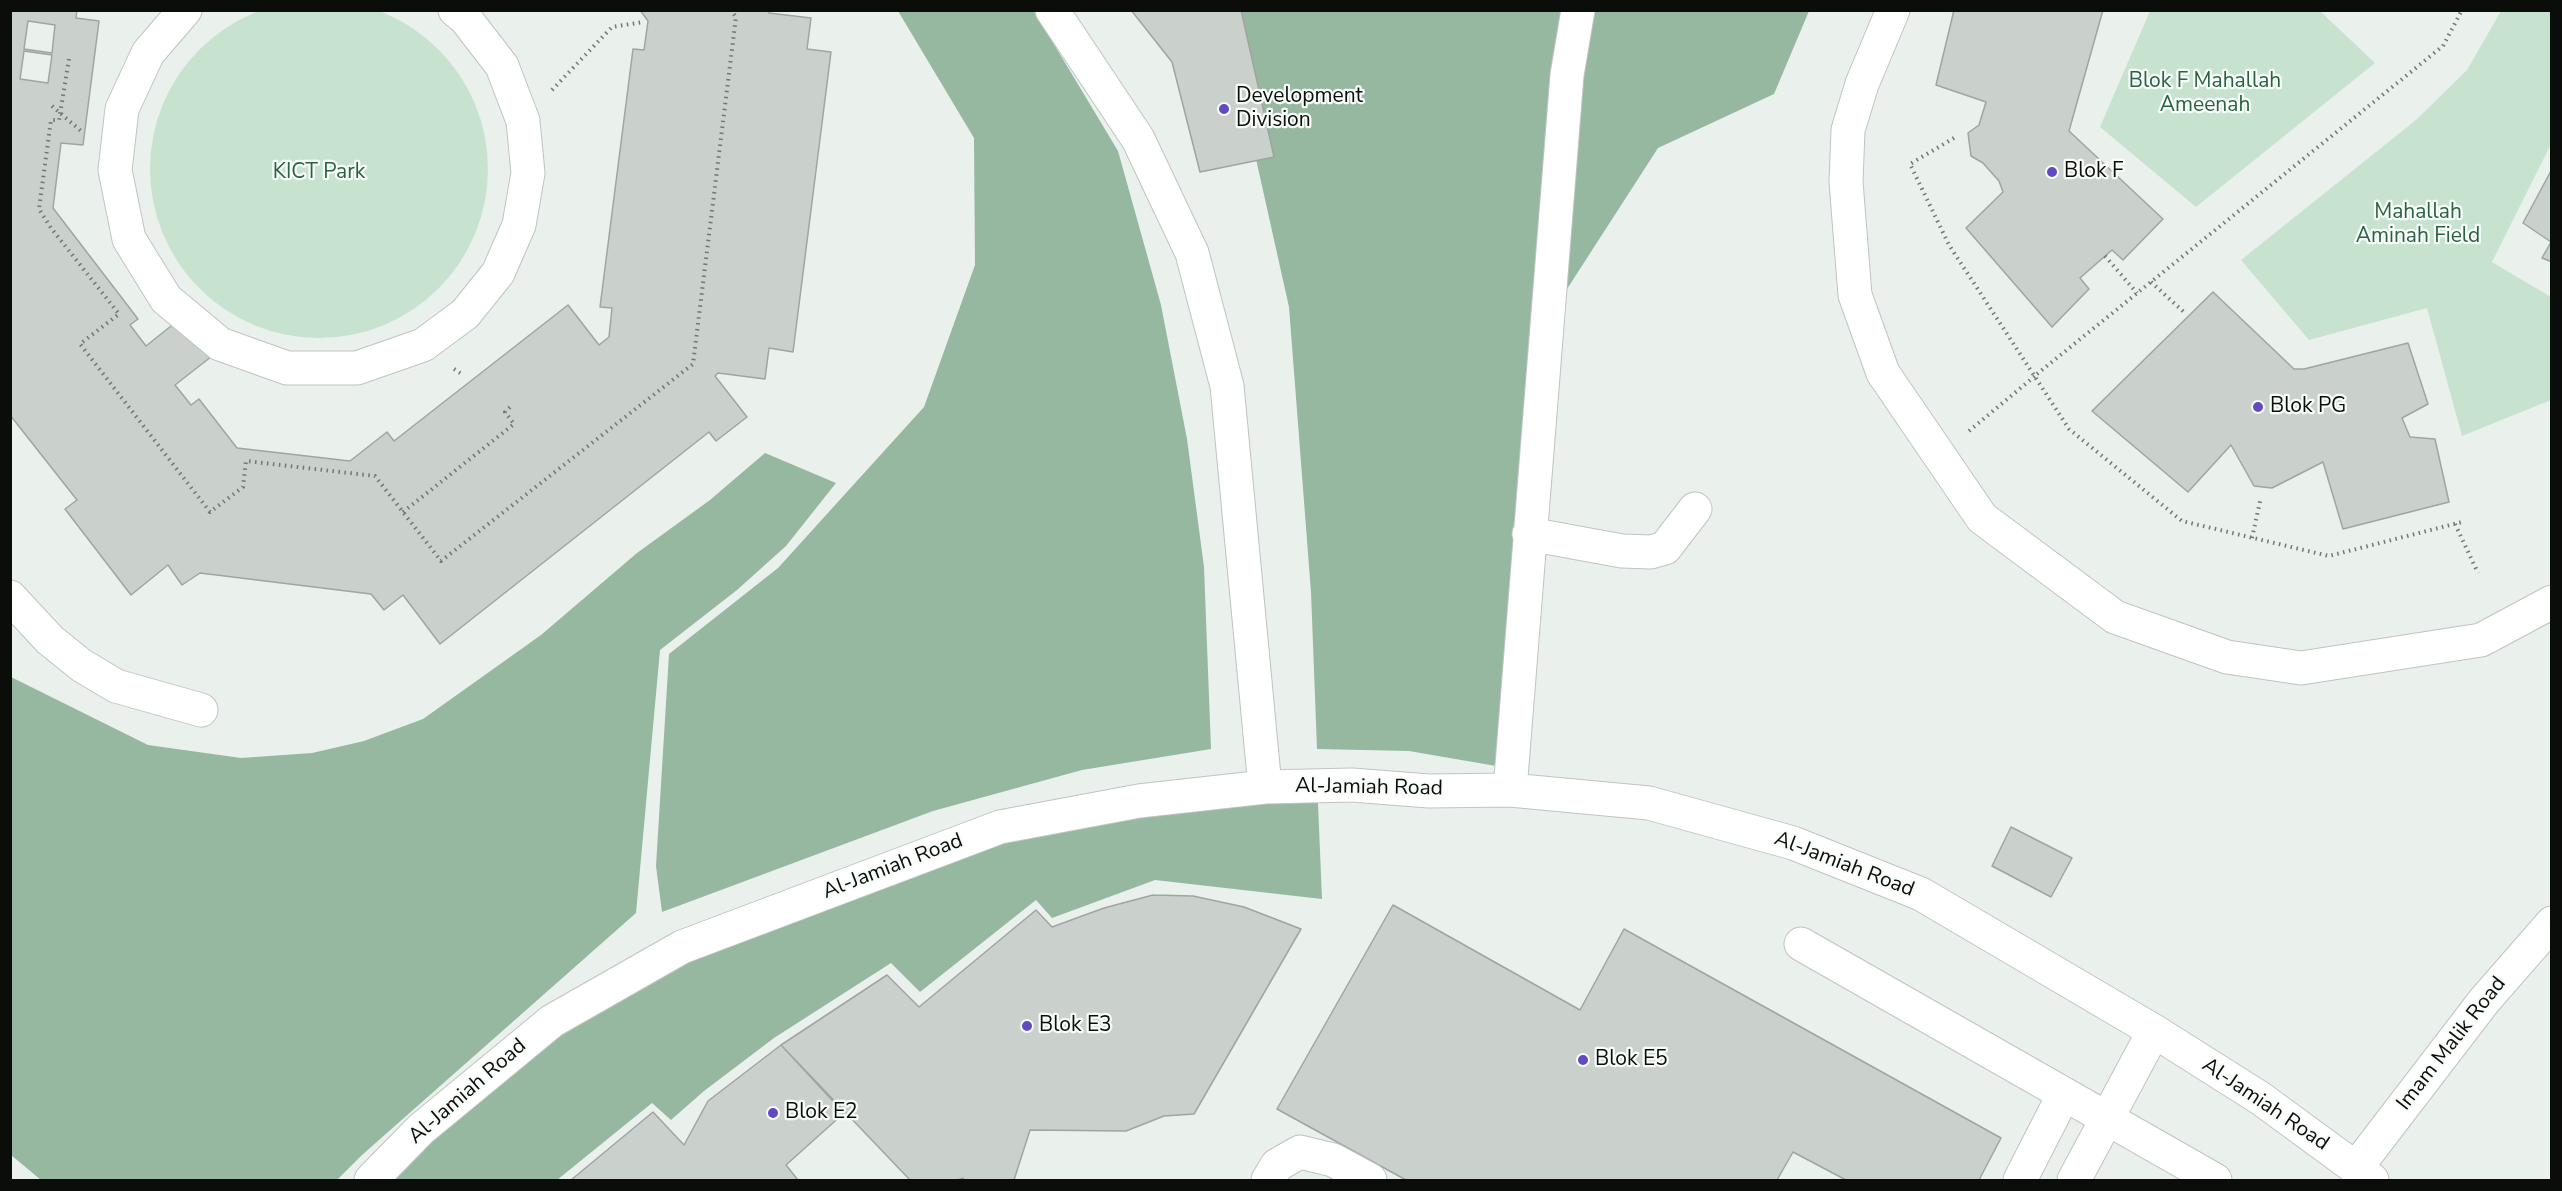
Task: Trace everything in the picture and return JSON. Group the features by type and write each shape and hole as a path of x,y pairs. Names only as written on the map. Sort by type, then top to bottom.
{"street":[{"path":"185,10 148,52 122,109 115,170 129,239 166,299 220,344 287,368 357,368 423,345 465,314 498,273 519,225 528,173 523,121 502,66 465,18 455,10"},
{"path":"1052,10 1138,140 1192,253 1227,386 1265,787"},
{"path":"1510,790 1567,75 1578,10"},
{"path":"1893,10 1862,84 1848,130 1846,182 1856,295 1883,373 1982,518 2115,617 2237,659 2301,668 2481,640 2552,602"},
{"path":"1529,534 1622,551 1651,552 1665,548 1695,509"},
{"path":"10,597 50,640 81,665 116,686 201,710"},
{"name":"Al-Jamiah Road","path":"371,1180 422,1129 552,1021 681,947 1000,827 1139,801 1265,787 1352,785 1429,791 1510,790 1649,803 1792,843 1921,894 2154,1031 2260,1098 2364,1174"},
{"name":"Imam Malik Road","path":"2364,1174 2484,1001 2552,923"},
{"path":"1801,944 2215,1180"},
{"path":"2074,1180 2154,1031"},
{"path":"2020,1180 2064,1094"},
{"path":"1269,1180 1276,1165 1300,1152 1334,1160 1370,1180"}],"path":[{"path":"1963,436 2443,46 2462,10"},
{"path":"523,121 612,27 644,22"},
{"path":"1954,138 1910,164 1949,245 2036,375 2069,429 2182,521 2329,556 2462,522"},
{"path":"2105,256 2137,293"},
{"path":"2151,282 2186,314"},
{"path":"403,512 514,424 505,412 512,405"},
{"path":"2252,538 2261,497"},
{"path":"2455,524 2478,573"}],"green space":[{"name":"KICT Park","path":"319,0 368,7 399,20 426,38 450,62 468,89 481,120 488,169 481,218 468,249 450,276 426,300 399,318 368,331 319,338 270,331 239,318 212,300 188,276 170,249 157,218 150,169 157,120 170,89 188,62 212,38 239,20 270,7"},
{"path":"898,11 1034,11 1118,151 1161,305 1187,439 1204,567 1211,749 1082,770 933,811 662,912 656,866 669,654 778,568 924,407 975,265 974,138"},
{"path":"1223,11 1809,11 1774,94 1658,148 1567,289 1522,523 1502,767 1409,751 1317,749 1311,592 1289,307"},
{"name":"Blok F Mahallah Ameenah","path":"2150,11 2320,11 2375,63 2196,207 2100,127"},
{"name":"Mahallah Aminah Field","path":"2501,11 2551,11 2551,144 2492,262 2551,297 2551,400 2462,436 2427,308 2309,340 2241,260 2416,120 2467,70"},
{"path":"765,453 836,483 786,546 737,590 660,650 636,913 362,1155 337,1180 41,1180 11,1155 11,677 148,745 241,758 312,753 364,741 423,719 541,635 637,553 710,500"},
{"path":"1317,780 1322,899 1155,880 1052,918 1036,900 920,992 891,963 774,1038 704,1091 671,1120 652,1103 557,1180 377,1180 554,1025 683,950 995,834"}],"building":[{"path":"10,10 77,10 76,18 99,21 83,145 61,143 53,208 138,319 130,325 146,346 186,314 216,353 175,385 191,405 199,399 237,448 350,461 387,432 394,441 568,305 599,345 609,337 612,308 600,307 633,49 644,50 648,21 640,10 767,10 769,13 811,18 807,49 831,52 793,352 769,348 765,379 718,373 715,376 747,417 716,441 709,432 440,644 403,595 384,610 371,594 200,573 182,585 168,565 131,595 65,509 77,500 10,415"},
{"name":"Development Division","path":"1131,10 1241,10 1274,157 1200,172 1172,62"},
{"name":"Blok F","path":"1954,10 2103,10 2069,131 2163,219 2123,260 2112,250 2080,278 2089,289 2052,327 1966,228 2003,192 1999,181 1983,163 1971,156 1968,133 1979,125 1986,102 1936,85"},
{"path":"28,21 55,25 52,53 24,49"},
{"path":"24,51 52,55 48,83 20,79"},
{"path":"2552,169 2552,262 2542,258 2551,242 2523,223"},
{"name":"Blok PG","path":"2213,292 2294,369 2304,369 2408,343 2428,404 2402,418 2410,437 2435,439 2449,502 2343,529 2323,462 2272,488 2254,486 2231,445 2188,492 2092,411"},
{"path":"2011,827 2072,858 2051,897 1992,866"},
{"name":"Blok E3","path":"1153,895 1193,896 1244,907 1301,929 1194,1114 1164,1116 1126,1131 1030,1130 1014,1180 964,1180 963,1178 958,1180 910,1180 781,1045 887,975 919,1007 1036,910 1052,927 1104,908"},
{"name":"Blok E5","path":"1393,905 1580,1010 1624,929 2001,1138 1979,1180 1846,1180 1793,1152 1777,1180 1406,1180 1277,1109"},
{"name":"Blok E2","path":"781,1045 844,1113 786,1165 798,1180 571,1180 653,1112 684,1145 708,1101"}],"place":[{"name":"Development Division","path":"1224,109"},
{"name":"Blok F","path":"2052,172"},
{"name":"Blok PG","path":"2258,407"},
{"name":"Blok E3","path":"1027,1026"},
{"name":"Blok E5","path":"1583,1060"},
{"name":"Blok E2","path":"773,1113"}]}
